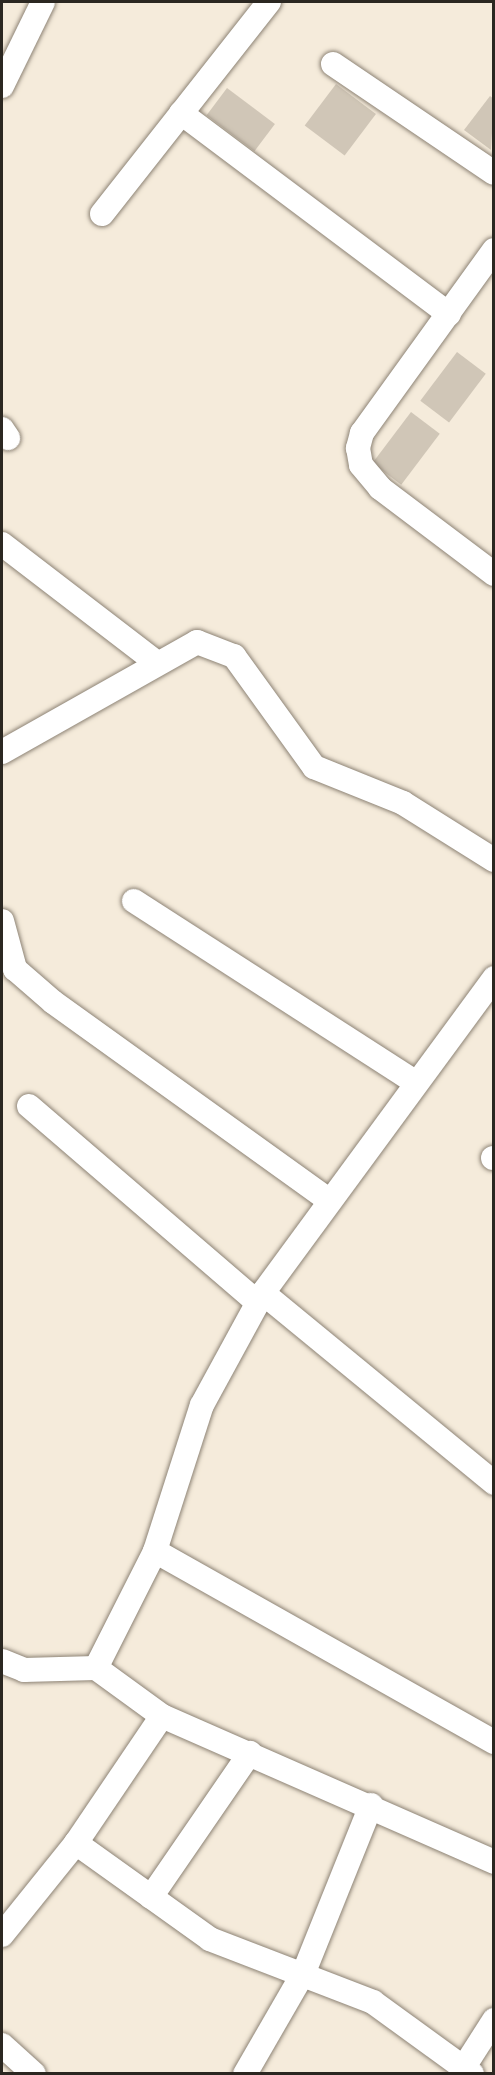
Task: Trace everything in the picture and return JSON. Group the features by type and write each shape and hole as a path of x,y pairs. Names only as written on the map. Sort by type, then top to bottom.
{"street":[{"path":"2,86 43,2"},
{"path":"102,214 269,2"},
{"path":"333,64 494,173"},
{"path":"181,113 449,314"},
{"path":"494,250 362,433 358,448 361,465 380,488 494,574"},
{"path":"2,544 157,663"},
{"path":"2,752 197,642 234,656 314,767 403,803 494,860"},
{"path":"134,902 415,1082"},
{"path":"2,921 15,969 53,1002 330,1201"},
{"path":"96,1668 155,1551 202,1405 260,1298 415,1082 494,978"},
{"path":"29,1106 260,1298 494,1484"},
{"path":"155,1551 494,1742"},
{"path":"2,1661 24,1670 96,1668 162,1716 371,1805 494,1862"},
{"path":"2,1935 76,1843 162,1716"},
{"path":"151,1897 250,1753"},
{"path":"245,2073 304,1972 371,1805"},
{"path":"76,1843 210,1939 304,1972 373,2002 468,2070 494,2020"},
{"path":"2,2045 34,2073"}],"building":[{"path":"336,84 376,114 345,156 305,126"},
{"path":"227,88 275,124 254,151 207,115"},
{"path":"490,96 494,99 491,150 464,130"},
{"path":"457,352 486,374 449,422 420,401"},
{"path":"411,412 440,434 401,485 372,463"}]}
